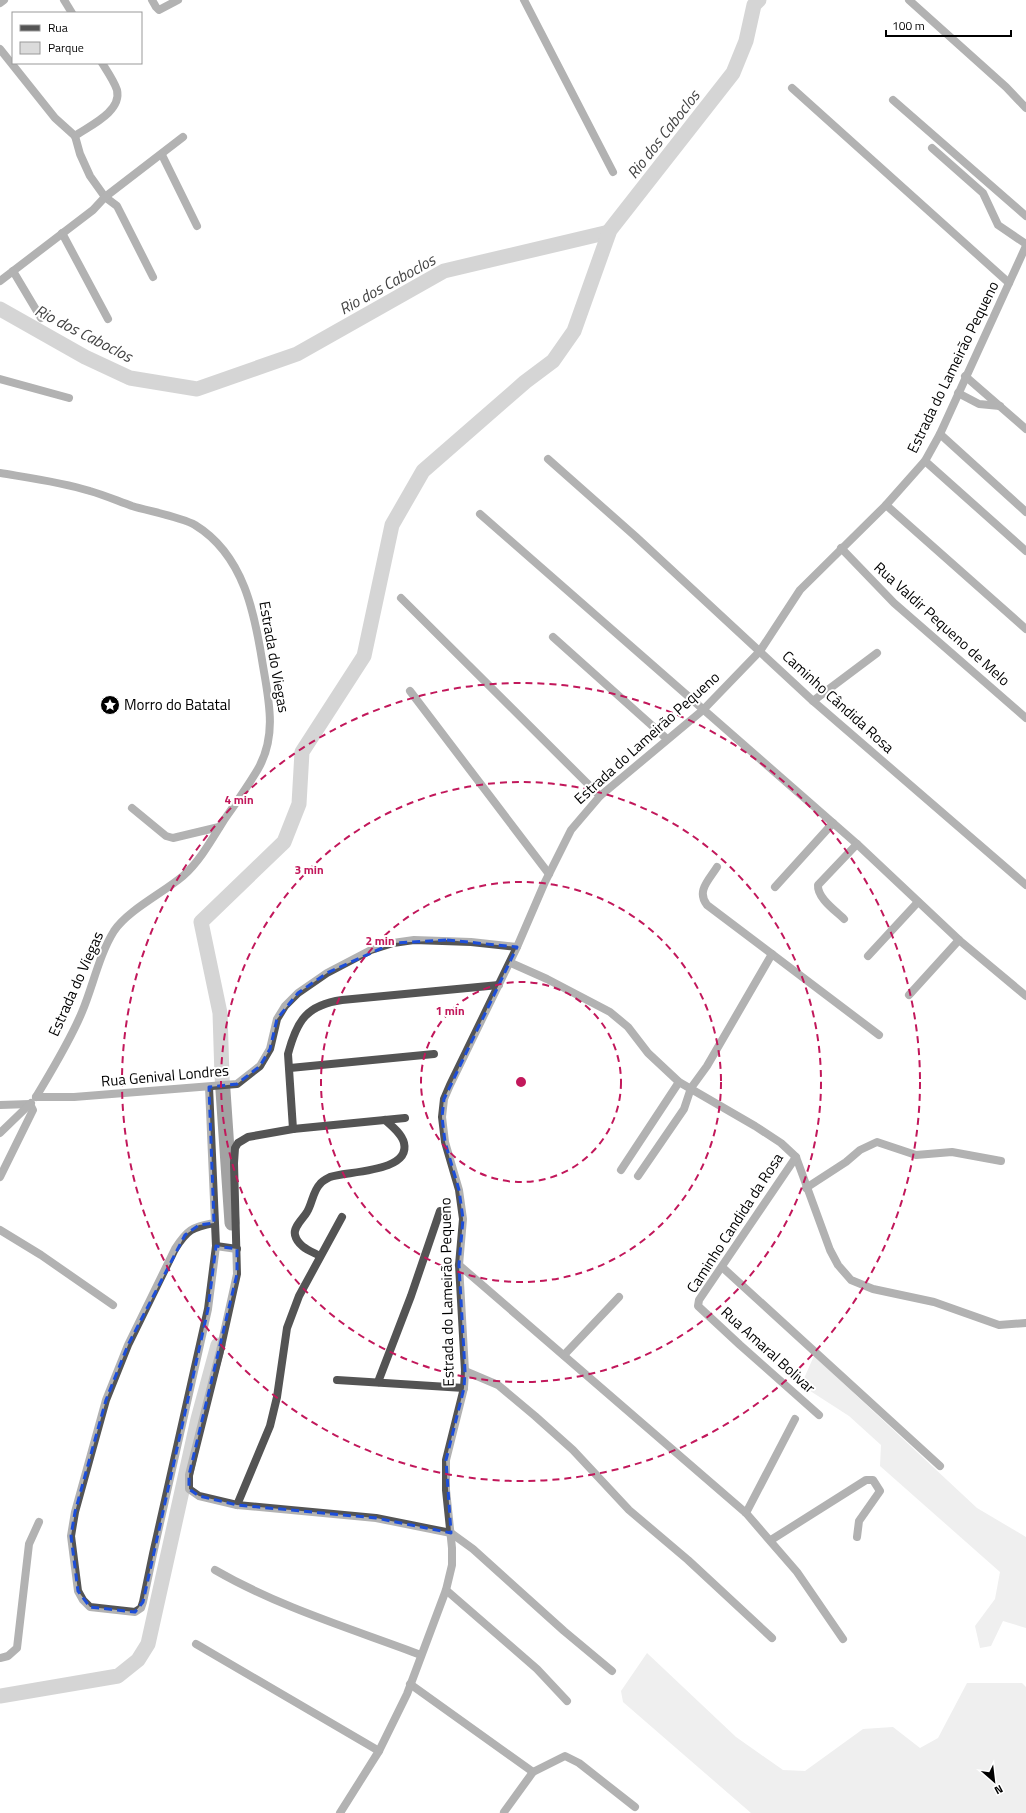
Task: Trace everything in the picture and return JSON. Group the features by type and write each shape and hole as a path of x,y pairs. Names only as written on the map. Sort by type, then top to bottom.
{"street":[{"path":"0,3 4,0"},
{"path":"64,0 71,12"},
{"path":"152,0 156,8 160,10 178,0"},
{"path":"524,0 613,172"},
{"path":"909,0 1006,87 1026,108"},
{"path":"0,49 55,118 76,136 80,154 90,176 105,197 117,206 153,277"},
{"path":"76,136 110,111 115,105 117,90 103,64"},
{"path":"792,88 1009,283"},
{"path":"894,100 1026,216"},
{"path":"0,281 93,210 105,197 162,155 183,137"},
{"path":"932,148 983,193 998,225 1026,245"},
{"path":"162,155 197,226"},
{"path":"62,233 108,319"},
{"name":"Estrada do Lameirão Pequeno","path":"340,1813 379,1751 410,1684 446,1590 452,1565 446,1490 446,1460 464,1388 465,1371 460,1265 463,1219 459,1190 445,1142 442,1117 444,1099 464,1054 511,963 549,874 570,830 600,796 703,710 760,651 800,590 886,505 925,460 940,434 965,376 1026,245"},
{"path":"13,271 41,318"},
{"path":"965,376 1026,429"},
{"path":"0,379 69,398"},
{"path":"958,393 979,404 1000,406"},
{"path":"940,434 1026,512"},
{"name":"Caminho Cândida Rosa","path":"548,459 635,536 813,700 1026,885"},
{"path":"925,460 1026,551"},
{"name":"Estrada do Viegas","path":"0,473 53,482 90,491 193,524 224,552 237,569 253,610 270,709 271,727 268,745 259,767 197,861 184,875 124,919 116,928 108,940 82,1014 36,1097 0,1133"},
{"path":"886,505 1026,629"},
{"path":"480,514 857,844 959,940 1026,996"},
{"name":"Rua Valdir Pequeno de Melo","path":"841,548 894,603 1026,718"},
{"path":"401,598 600,796"},
{"path":"553,637 667,740"},
{"path":"813,700 877,653"},
{"path":"410,691 549,874"},
{"path":"132,808 166,836 173,838 219,827"},
{"path":"774,887 833,823"},
{"path":"844,919 819,893 818,885 857,844"},
{"path":"718,867 702,890 703,901 879,1035"},
{"path":"868,956 918,902"},
{"name":"Rua Genival Londres","path":"36,1097 82,1096 237,1084 260,1066 270,1049 277,1019 289,1001 326,973 371,950 393,943 414,940 471,942 517,947"},
{"path":"909,995 959,940"},
{"path":"638,1176 684,1109 691,1088 707,1066 772,954"},
{"name":"Caminho Candida da Rosa","path":"511,963 547,979 610,1012 628,1027 648,1053 679,1082 781,1143 796,1157 806,1188 830,1250 838,1265 851,1280 873,1289 934,1302 999,1325 1026,1322"},
{"path":"293,1129 288,1054 297,1030 305,1016 314,1008 325,1003 499,985"},
{"path":"290,1068 434,1054"},
{"path":"622,1170 679,1082"},
{"path":"211,1087 214,1223 216,1246 208,1309 152,1554 143,1602 141,1608 135,1612 90,1606 82,1600 78,1591 71,1536 75,1512 106,1400 128,1346 175,1249 185,1234 191,1229 214,1223"},
{"path":"0,1105 30,1104 33,1110 0,1177"},
{"path":"405,1118 293,1129 248,1137 241,1140 235,1148 234,1163 237,1248 236,1282 188,1484 193,1493 199,1496 237,1505 376,1518 450,1533 472,1549 564,1631 612,1671"},
{"path":"320,1256 302,1246 295,1236 295,1230 308,1211 319,1185 325,1180 331,1176 373,1170 383,1167 399,1158 404,1152 404,1144 401,1137 386,1120"},
{"path":"806,1188 846,1162 860,1150 877,1142 916,1155 926,1156 952,1152 1001,1161"},
{"name":"Caminho Candida da Rosa","path":"698,1306 699,1300 796,1157"},
{"path":"378,1382 411,1296 440,1211"},
{"path":"237,1505 270,1426 277,1396 287,1328 299,1296 342,1217"},
{"path":"0,1230 41,1255 113,1305"},
{"path":"216,1246 237,1248"},
{"path":"460,1265 746,1513 771,1540 797,1572 843,1639"},
{"path":"722,1267 940,1466"},
{"path":"564,1355 619,1297"},
{"name":"Rua Amaral Bolivar","path":"698,1306 819,1415"},
{"path":"465,1371 498,1385 535,1416 573,1450 629,1510 688,1560 772,1638"},
{"path":"336,1380 464,1388"},
{"path":"746,1513 796,1419"},
{"path":"771,1540 866,1480 873,1480 880,1491 859,1521 857,1537"},
{"path":"0,1658 8,1656 17,1648 29,1544 39,1522"},
{"path":"215,1570 240,1584 282,1602 421,1655"},
{"path":"446,1590 537,1669 567,1701"},
{"path":"196,1644 379,1751"},
{"path":"410,1684 533,1772"},
{"path":"504,1812 533,1772 560,1757 568,1756 635,1807"}],"highlighted area":[{"path":"447,940 517,947 444,1099 442,1117 445,1142 459,1190 463,1219 459,1265 465,1371 464,1388 446,1460 451,1533 376,1518 237,1505 199,1496 189,1489 189,1475 237,1274 237,1249 216,1246 208,1309 143,1602 135,1612 90,1607 78,1591 71,1536 75,1512 106,1400 128,1345 185,1235 199,1225 214,1223 209,1087 237,1084 260,1066 270,1049 277,1019 298,993 327,973 393,943"}],"green space":[{"path":"814,1356 977,1508 1026,1537 1026,1628 1003,1621 991,1646 980,1648 975,1626 995,1599 1000,1572 880,1466 881,1445 849,1416 801,1385"},
{"path":"647,1653 736,1737 783,1770 805,1771 863,1729 893,1727 920,1748 938,1738 967,1683 1022,1683 1026,1687 1026,1813 751,1813 623,1702 621,1691"}],"waterway":[{"path":"232,1223 222,1076 220,1013 201,922 284,842 299,804 302,752 364,656 392,525 423,471 525,382 553,361 574,331 610,230 733,73 746,41 754,5 759,0"},
{"name":"Rio dos Caboclos","path":"0,309 85,357 130,378 197,389 297,354 444,271 609,232"},
{"path":"0,1696 118,1676 138,1660 148,1644 198,1419 218,1345"}],"place":[{"name":"Morro do Batatal","path":"110,705"}]}
